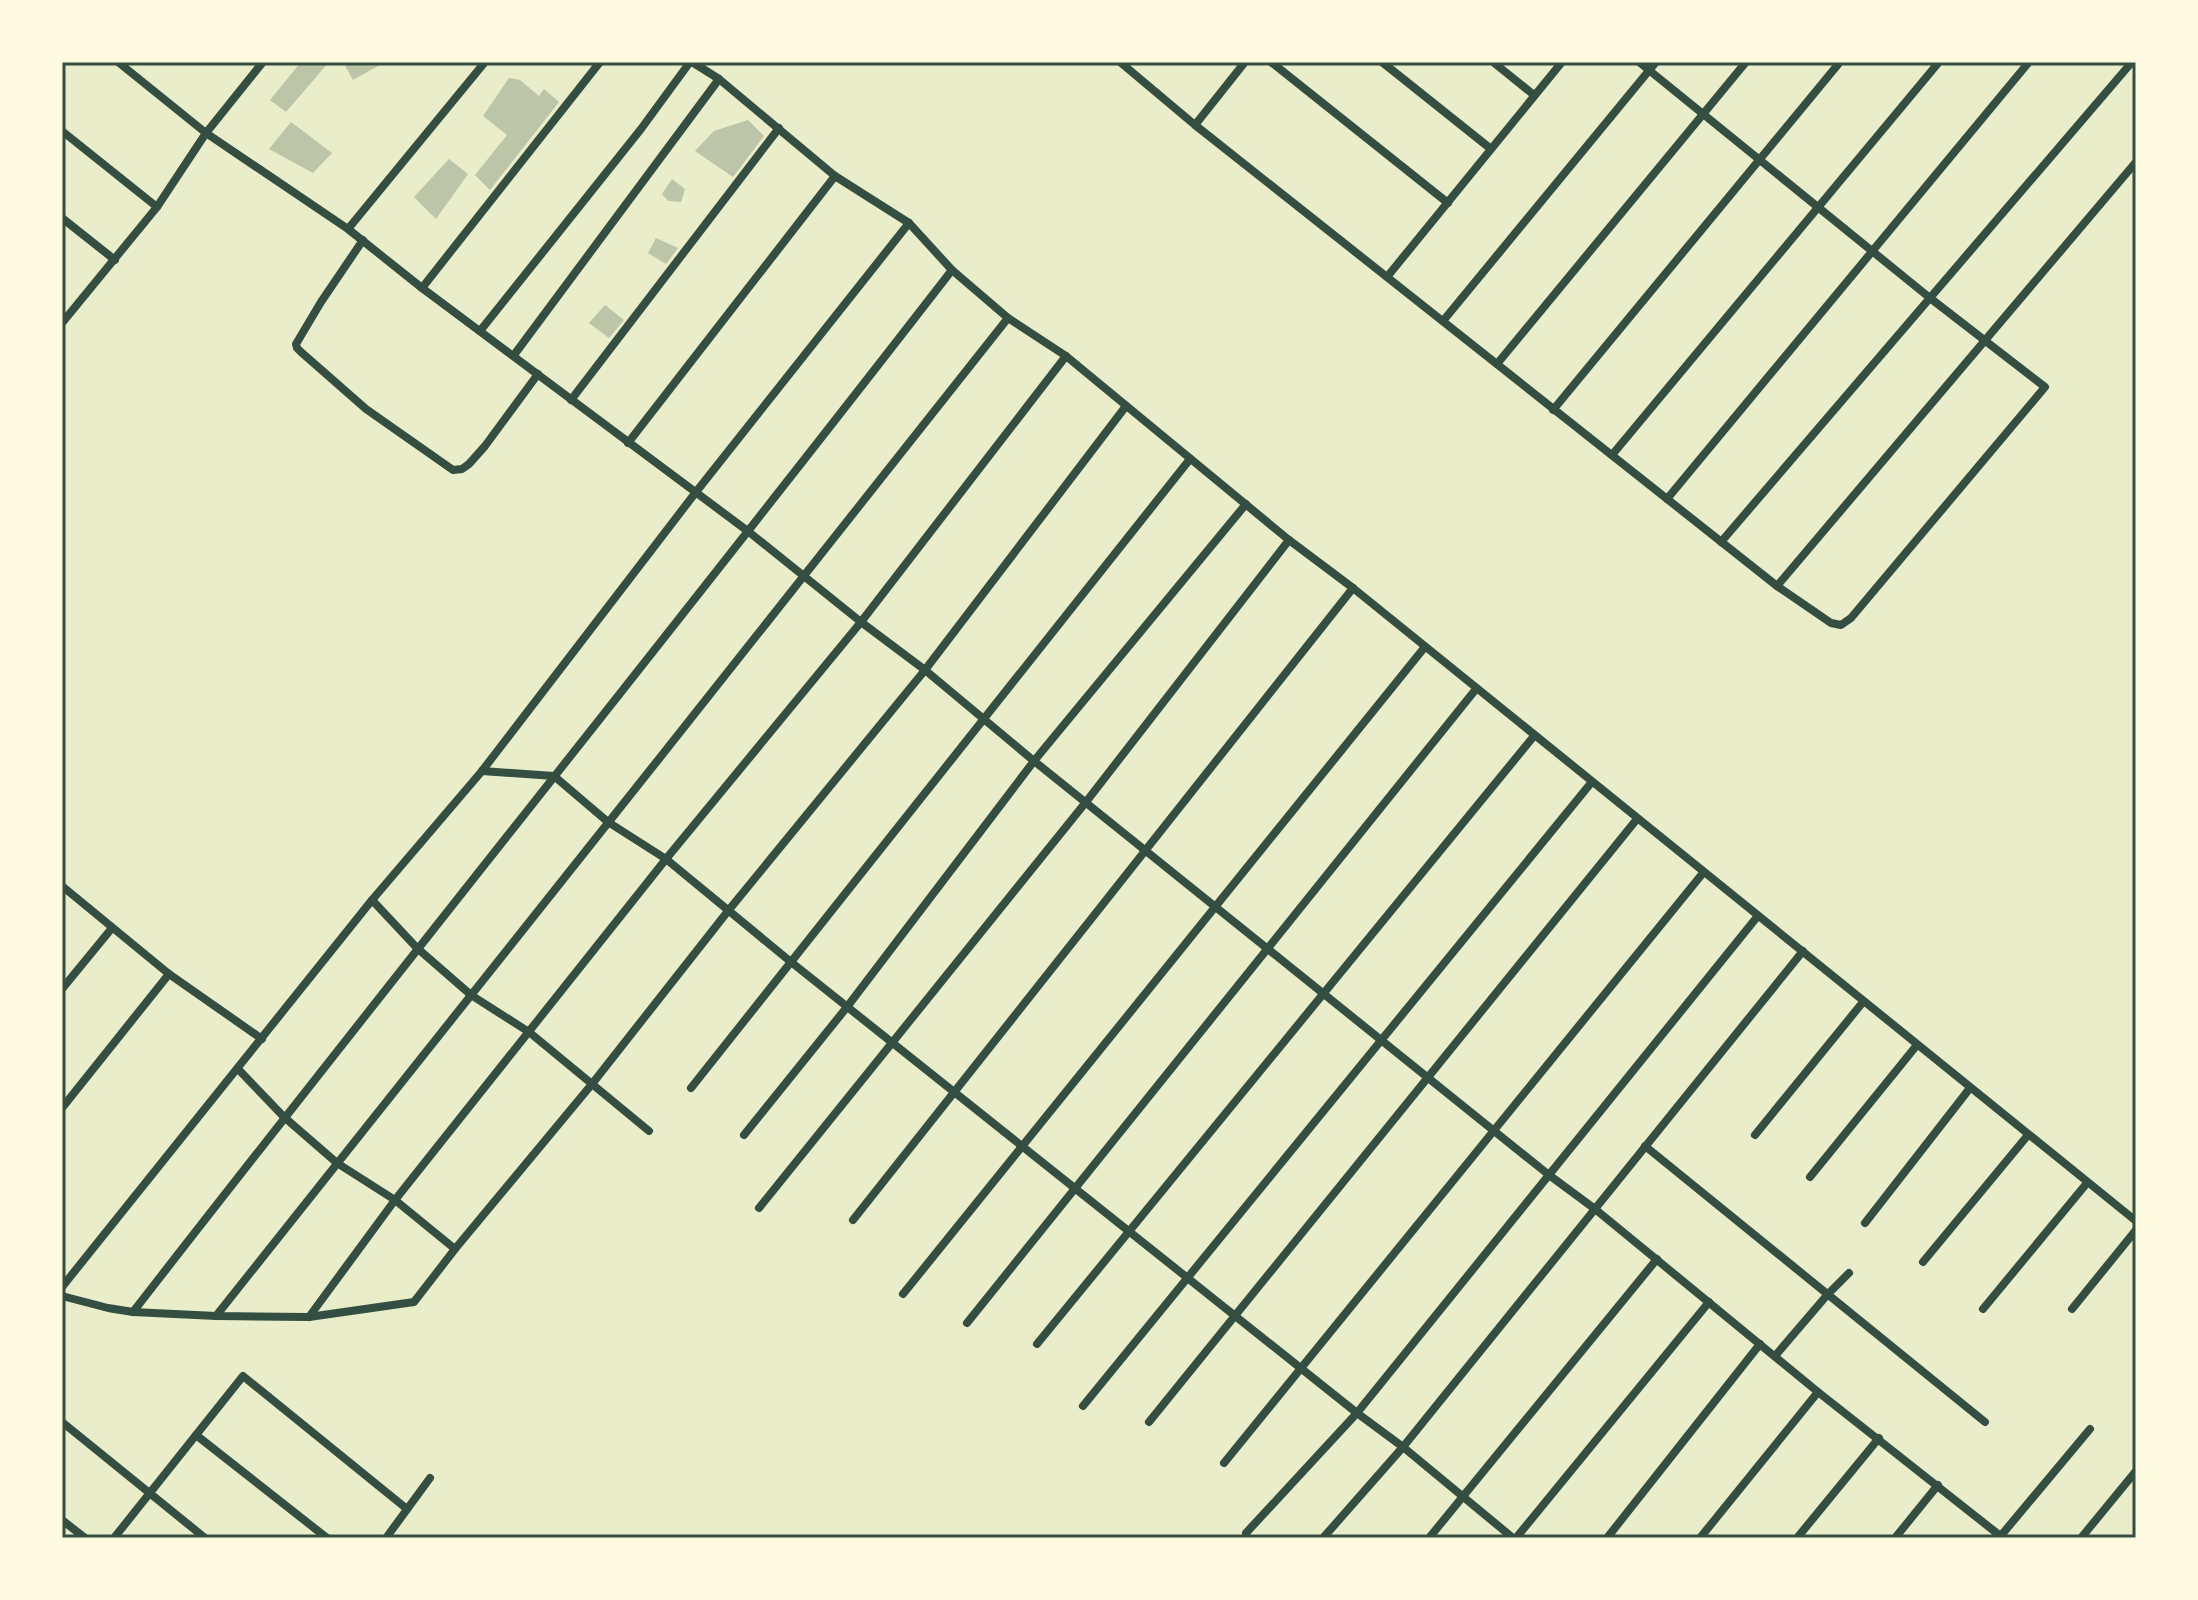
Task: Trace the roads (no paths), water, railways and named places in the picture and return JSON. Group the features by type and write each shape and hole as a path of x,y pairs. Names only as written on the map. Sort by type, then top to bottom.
{"street":[{"path":"118,62 206,133 363,240 422,288 749,532 925,670 1267,949 2001,1537 2090,1429"},
{"path":"63,319 157,207 206,133 263,62"},
{"path":"348,229 485,62"},
{"path":"422,288 600,62"},
{"path":"480,331 691,62 719,79 835,176 909,223 952,270 1008,318 1066,356 1289,540 1353,588 2136,1221"},
{"path":"1120,62 1195,125 1777,586 1831,623 1841,625 1851,618 1882,582 2045,387 1639,62"},
{"path":"1195,125 1245,62"},
{"path":"1271,62 1448,203"},
{"path":"1382,62 1491,149"},
{"path":"1493,62 1534,95"},
{"path":"1387,277 1562,62"},
{"path":"1443,321 1656,62"},
{"path":"1497,364 1746,62"},
{"path":"1553,410 1840,62"},
{"path":"1612,455 1939,62"},
{"path":"1667,499 2029,62"},
{"path":"1721,542 2132,62"},
{"path":"514,355 719,79"},
{"path":"571,400 779,128"},
{"path":"62,131 157,207"},
{"path":"1777,586 2136,162"},
{"path":"628,443 835,176"},
{"path":"62,218 115,260"},
{"path":"62,1287 372,900 482,771 696,492 909,223"},
{"path":"363,240 296,344 301,352 366,409 453,470 462,469 485,446 538,374"},
{"path":"133,1312 952,270"},
{"path":"216,1316 805,578 1008,318"},
{"path":"309,1317 395,1200 666,859 861,622 1066,356"},
{"path":"62,1296 133,1312 216,1316 309,1317 414,1302 925,670 1126,406"},
{"path":"691,1088 1190,459"},
{"path":"744,1135 847,1007 1034,761 1246,504"},
{"path":"759,1208 1086,802 1289,540"},
{"path":"853,1220 1353,588"},
{"path":"903,1294 1424,648"},
{"path":"967,1323 1476,689"},
{"path":"1037,1344 1534,736"},
{"path":"482,771 554,776 608,822 666,859 1514,1538 1709,1302"},
{"path":"1083,1406 1591,783"},
{"path":"1149,1422 1637,819"},
{"path":"1224,1463 1703,873"},
{"path":"62,886 169,974 262,1039"},
{"path":"372,900 417,948 471,995 529,1032 649,1131"},
{"path":"1246,1533 1357,1413 1757,917"},
{"path":"62,989 112,928"},
{"path":"1323,1538 1403,1447 1803,951"},
{"path":"62,1108 169,974"},
{"path":"1755,1135 1863,1002"},
{"path":"1810,1177 1917,1045"},
{"path":"238,1069 284,1117 337,1163 395,1200 455,1249"},
{"path":"1865,1223 1970,1088"},
{"path":"1923,1262 2028,1135"},
{"path":"1645,1146 1985,1422"},
{"path":"1983,1309 2087,1183"},
{"path":"2072,1309 2136,1230"},
{"path":"1429,1538 1657,1259"},
{"path":"1775,1356 1849,1273"},
{"path":"1607,1538 1760,1344"},
{"path":"114,1538 243,1376 407,1509"},
{"path":"1700,1538 1818,1392"},
{"path":"62,1422 205,1538"},
{"path":"196,1435 327,1538"},
{"path":"1797,1538 1879,1438"},
{"path":"2081,1538 2136,1471"},
{"path":"386,1538 430,1478"},
{"path":"1895,1538 1938,1485"},
{"path":"62,1520 85,1538"}]}
